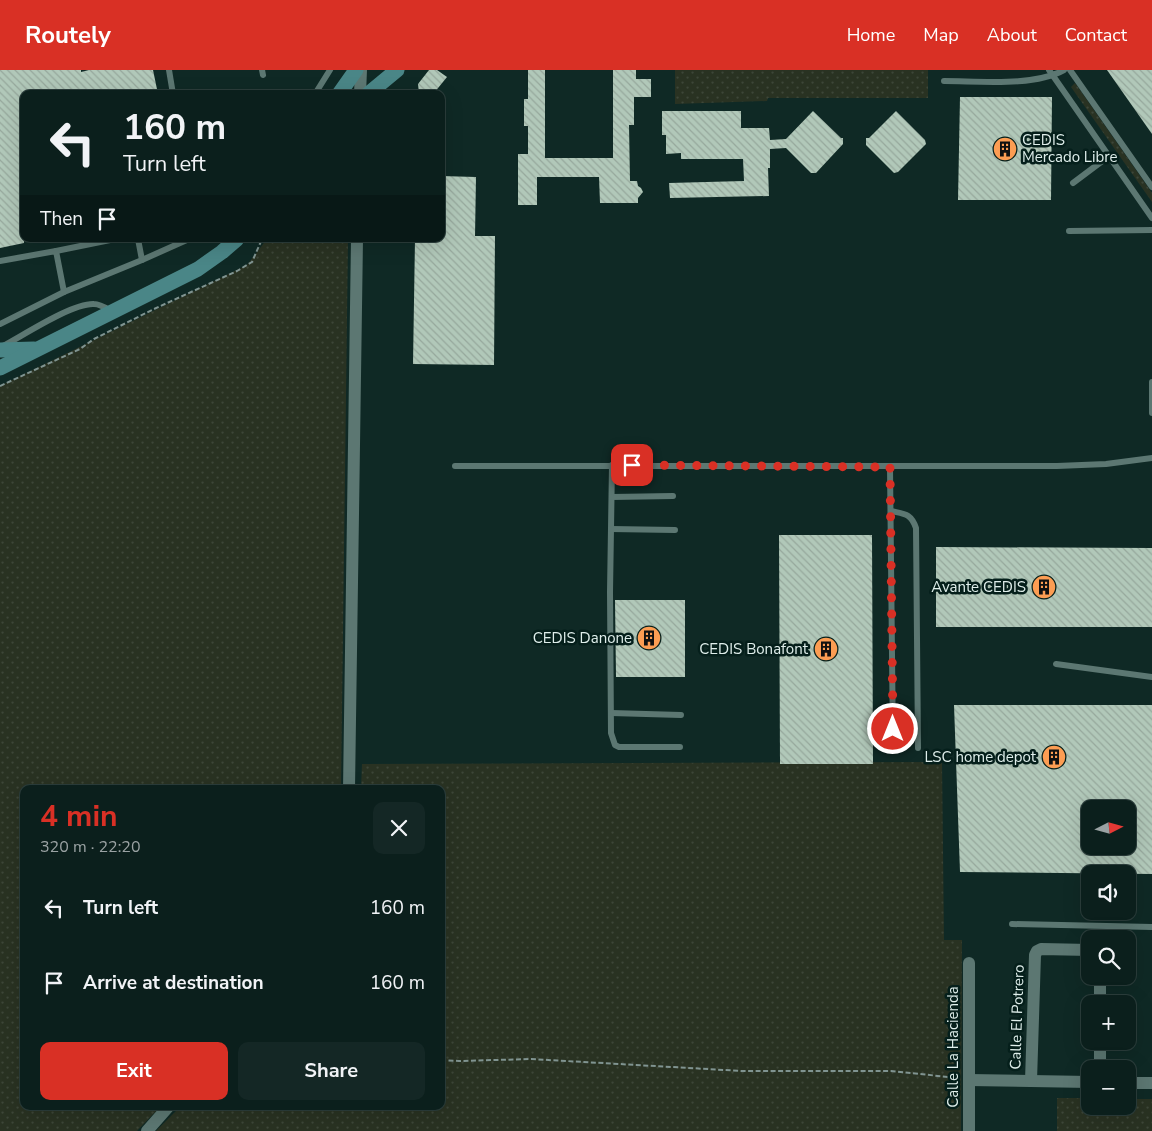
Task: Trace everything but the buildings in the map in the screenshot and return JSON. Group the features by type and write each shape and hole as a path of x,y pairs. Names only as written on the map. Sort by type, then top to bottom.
{"street":[{"path":"342,90 356,70"},
{"path":"360,90 361,70"},
{"path":"373,90 397,70"},
{"path":"0,368 198,269 234,242"},
{"path":"349,785 357,242"},
{"path":"0,348 38,349"},
{"name":"Calle El Potrero","path":"1031,1081 1035,955 1041,949 1081,950"},
{"name":"Calle La Hacienda","path":"968,1131 969,963"},
{"path":"969,1080 1081,1082"},
{"path":"1136,1083 1152,1083"},
{"path":"148,1131 166,1110"}],"lane":[{"path":"169,70 172,90"},
{"path":"318,90 330,70"},
{"path":"944,81 1018,80 1064,70"},
{"path":"1070,70 1152,187"},
{"path":"1051,73 1152,218"},
{"path":"1073,183 1109,156"},
{"path":"1069,231 1152,230"},
{"path":"0,261 99,242"},
{"path":"139,242 142,260"},
{"path":"0,324 64,292 182,242"},
{"path":"56,250 64,292"},
{"path":"0,348 58,316 82,306 94,304 112,312"},
{"path":"1152,382 1152,413"},
{"path":"455,466 1057,466 1106,464 1152,458"},
{"path":"612,465 610,592 612,733 615,745 629,747 680,747"},
{"path":"890,467 894,747"},
{"path":"612,497 673,496"},
{"path":"891,511 907,515 913,519 916,528 918,748"},
{"path":"611,529 674,530"},
{"path":"1056,664 1152,677"},
{"path":"612,713 681,716"},
{"path":"1012,924 1152,927"}],"path":[{"path":"0,386 80,349 99,336 154,309 243,268 252,262 261,242"},
{"path":"445,1060 531,1058 742,1071 891,1070 969,1080"}],"green space":[{"path":"675,70 928,70 928,98 768,98 767,101 675,104"},
{"path":"1075,83 1152,193 1152,202 1071,87"},
{"path":"265,242 348,242 341,785 20,785 20,1110 157,1110 137,1131 0,1131 0,386 247,265"},
{"path":"942,762 944,940 962,940 961,1131 156,1131 177,1110 445,1110 445,785 361,785 362,764"},
{"path":"1057,1098 1081,1098 1081,1115 1136,1115 1136,1099 1152,1099 1152,1131 1057,1131"}],"place":[{"name":"CEDIS Mercado Libre","path":"1005,149"},
{"name":"Avante CEDIS","path":"1044,587"},
{"name":"CEDIS Danone","path":"649,638"},
{"name":"CEDIS Bonafont","path":"826,649"},
{"name":"LSC home depot","path":"1054,757"}],"route":[{"path":"632,465 890,467 893,729"}]}
